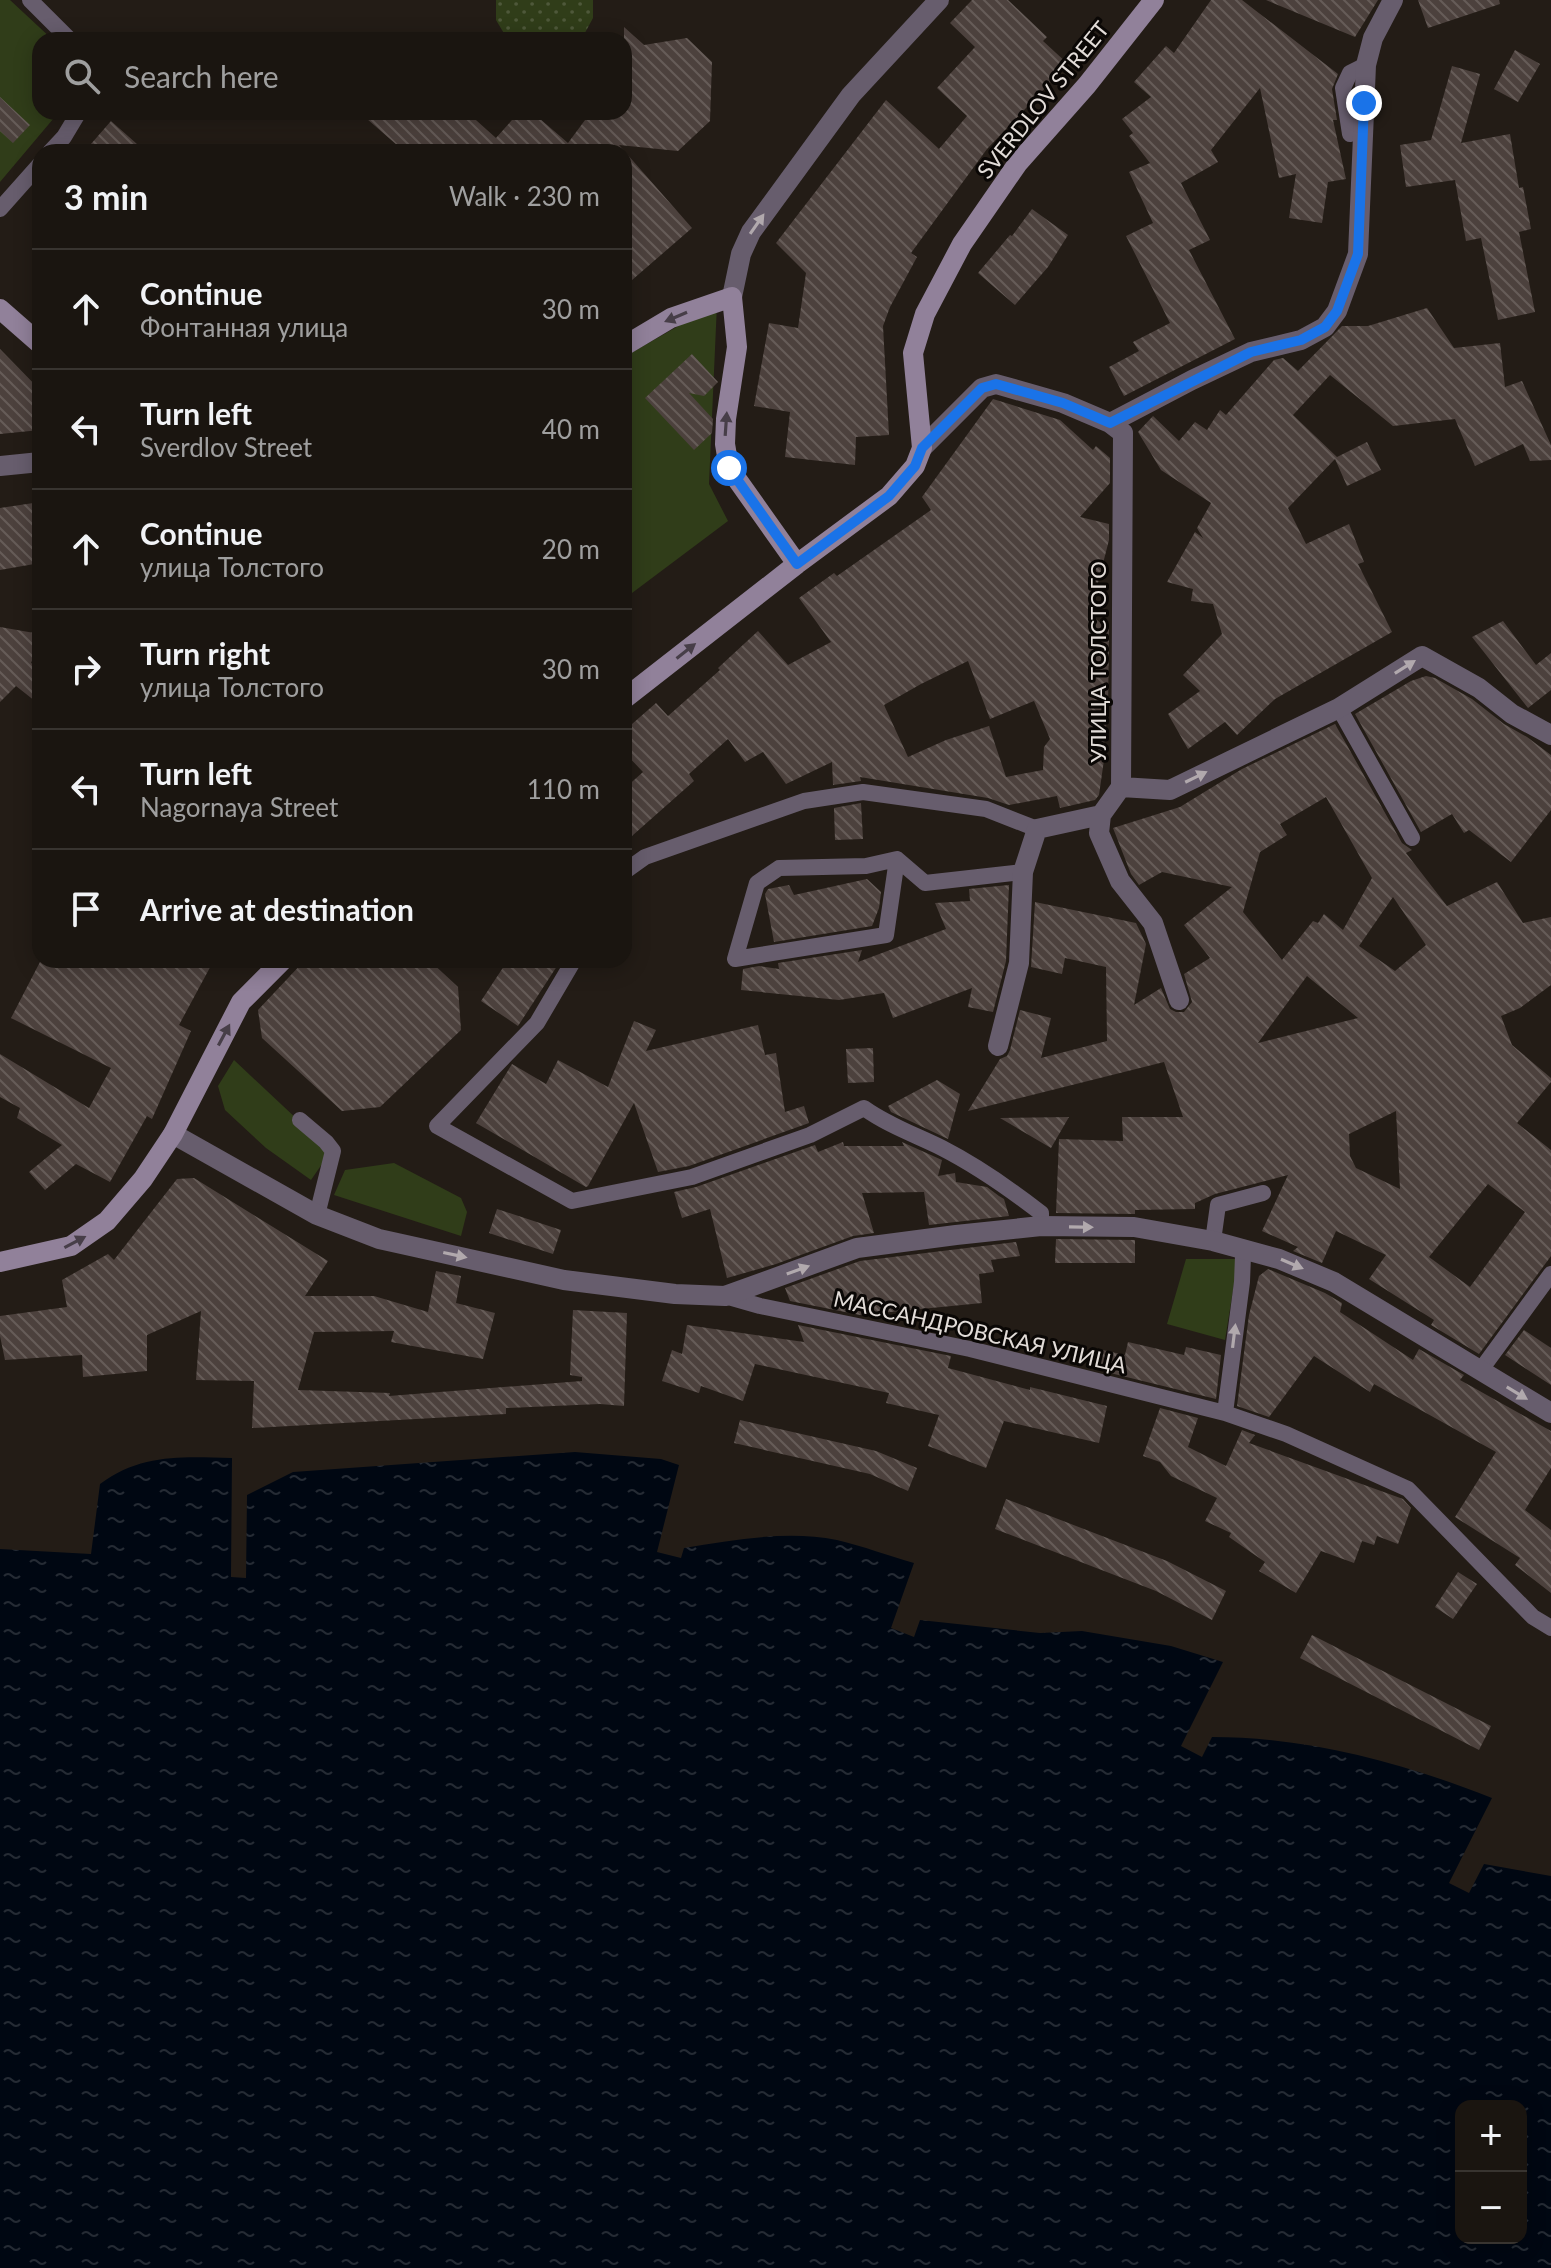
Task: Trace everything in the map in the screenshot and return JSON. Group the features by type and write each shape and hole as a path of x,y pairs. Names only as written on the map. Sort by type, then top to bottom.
{"main road":[{"name":"SVERDLOV STREET","path":"922,448 913,353 925,314 962,244 1018,163 1087,85 1154,0"},
{"path":"632,341 671,318 732,297 737,347 726,419 725,444 729,468 797,564"},
{"path":"0,309 32,337"},
{"path":"632,693 889,496 915,466 922,448"},
{"path":"0,1262 71,1246 107,1221 143,1179 173,1134 241,1002 275,968"}],"street":[{"path":"732,297 741,254 751,232 851,95 939,0"},
{"path":"922,448 982,388 996,384 1063,403 1110,423 1251,352 1301,340 1325,327 1337,311 1358,254 1366,65 1373,38 1393,0"},
{"name":"УЛИЦА ТОЛСТОГО","path":"1101,815 1121,787 1123,433 1110,423"},
{"path":"0,466 32,463"},
{"path":"1121,787 1170,790 1339,708 1422,656 1479,688 1512,714 1551,735"},
{"path":"998,1046 1019,963 1023,872 1037,829 1101,815 1099,833 1120,881 1153,923 1179,1000"},
{"path":"173,1134 317,1215 379,1239 564,1280 675,1294 725,1296 857,1248 1041,1226 1134,1227 1213,1241 1279,1259 1334,1282 1551,1413"}],"lane":[{"path":"30,0 62,32"},
{"path":"1350,134 1343,88 1350,73 1366,65"},
{"path":"57,144 74,120"},
{"path":"0,209 32,173"},
{"path":"1339,708 1412,838"},
{"path":"632,866 645,857 804,801 863,792 986,809 1037,829"},
{"path":"897,859 925,883 1023,872"},
{"path":"897,859 886,935 735,959 757,883 779,868 866,866 897,859"},
{"path":"569,968 537,1023 437,1126 572,1201 692,1177 810,1135 864,1108 885,1123 941,1148 1004,1184 1041,1213 1041,1226"},
{"path":"300,1120 333,1151 317,1215"},
{"path":"1213,1241 1218,1205 1263,1193"},
{"path":"1225,1413 1242,1282 1241,1248"},
{"path":"1480,1371 1551,1274"},
{"name":"МАССАНДРОВСКАЯ УЛИЦА","path":"725,1296 970,1349 1225,1413 1286,1434 1408,1489 1533,1617 1551,1628"}],"green space":[{"path":"0,0 10,0 44,32 32,32 32,120 52,120 0,182"},
{"path":"496,0 593,0 593,18 585,32 503,32 496,20"},
{"path":"717,304 709,484 728,521 632,593 632,352"},
{"path":"234,1060 331,1151 311,1180 266,1148 225,1110 218,1086"},
{"path":"394,1163 461,1198 467,1212 461,1236 334,1195 345,1170"},
{"path":"1186,1259 1238,1259 1225,1340 1167,1324"}],"water":[{"path":"575,1452 661,1459 679,1465 657,1552 681,1558 684,1548 780,1536 818,1537 856,1545 914,1563 891,1628 914,1637 920,1620 1040,1633 1082,1631 1171,1646 1223,1662 1181,1746 1202,1757 1212,1737 1319,1747 1390,1763 1492,1798 1449,1883 1469,1893 1484,1864 1551,1876 1551,2268 0,2268 0,1549 91,1554 100,1484 147,1462 180,1458 232,1458 231,1577 246,1578 247,1495 293,1472"}],"building":[{"path":"972,0 1008,0 1047,37 1043,41 1068,64 987,149 911,253 917,257 883,326 889,435 856,437 855,465 785,457 790,412 754,406 769,323 798,328 806,273 776,243 886,100 939,149 967,116 937,88 975,47 950,23"},
{"path":"1211,0 1242,0 1338,74 1332,89 1337,120 1333,120 1346,179 1328,182 1322,223 1289,218 1296,174 1279,178 1260,88 1211,150 1218,162 1181,183 1210,240 1189,250 1235,339 1124,396 1109,367 1139,351 1133,342 1170,323 1126,236 1153,223 1129,172 1150,163 1129,136 1133,133 1122,119 1151,97 1134,82 1166,46 1174,53"},
{"path":"1266,0 1378,0 1355,37"},
{"path":"1418,0 1499,0 1500,4 1428,28"},
{"path":"632,34 644,45 687,38 712,62 710,121 678,151 632,144 396,144 368,120 476,120 496,138 512,120 541,120 568,143 585,120 632,120"},
{"path":"1515,50 1540,64 1518,102 1494,89"},
{"path":"1452,66 1480,74 1461,143 1510,134 1519,188 1523,187 1531,229 1519,232 1535,312 1498,320 1481,238 1466,241 1455,180 1406,187 1400,145 1431,140"},
{"path":"0,97 30,125 13,143 0,131"},
{"path":"111,121 137,144 91,144"},
{"path":"632,160 692,228 632,280"},
{"path":"1032,209 1068,235 1048,267 1015,305 978,273"},
{"path":"1427,308 1454,348 1500,343 1505,387 1522,381 1551,445 1551,460 1530,461 1523,444 1475,466 1455,419 1393,426 1330,375 1293,415 1337,457 1367,442 1381,470 1347,486 1335,459 1288,508 1306,544 1349,524 1364,562 1358,564 1392,632 1275,699 1237,735 1225,722 1188,749 1168,714 1200,691 1183,675 1222,634 1213,604 1191,601 1193,589 1167,582 1195,532 1203,538 1197,528 1211,503 1161,470 1138,432 1153,416 1179,441 1195,422 1207,430 1220,410 1226,415 1274,360 1283,358 1298,371 1342,326 1368,326"},
{"path":"0,349 32,382 32,431 0,434"},
{"path":"692,354 718,382 704,396 689,393 713,419 712,433 694,450 645,398"},
{"path":"993,399 1060,420 1093,450 1096,446 1110,458 1110,483 1080,517 1109,524 1109,540 1090,614 1109,630 1106,746 1099,795 1095,800 1060,808 1057,796 1009,805 988,798 860,777 861,781 833,785 832,762 786,784 763,752 745,762 728,739 689,774 694,781 632,836 632,782 643,772 632,760 632,724 656,703 668,716 758,631 788,665 831,642 799,598 834,573 837,576 931,510 922,497","holes":["968,661 990,719 1034,701 1050,739 1044,747 1043,770 1006,777 989,726 908,757 884,705"]},
{"path":"32,503 32,564 0,570 0,508"},
{"path":"1503,621 1536,665 1551,653 1551,690 1528,708 1472,637"},
{"path":"0,627 32,633 32,699 16,686 0,702"},
{"path":"1426,676 1472,699 1551,755 1551,810 1511,862 1469,830 1464,833 1452,814 1421,832 1355,714 1411,681"},
{"path":"1335,724 1402,843 1412,850 1406,853 1447,906 1497,882 1523,923 1551,917 1551,985 1520,1008 1501,1016 1512,1045 1551,1078 1551,1082 1517,1123 1551,1150 1551,1256 1479,1354 1431,1325 1434,1320 1369,1279 1386,1255 1336,1231 1322,1263 1293,1251 1298,1247 1262,1231 1288,1175 1215,1194 1195,1203 1195,1209 1135,1210 1135,1214 1056,1213 1059,1139 1123,1141 1122,1117 1183,1117 1164,1062 968,1111 1000,1059 1007,1056 1020,1010 1051,1018 1041,1058 1107,1041 1106,967 1065,958 1062,974 1031,967 1035,902 1136,923 1146,944 1134,1005 1161,988 1170,1009 1184,1012 1192,1002 1184,974 1210,958 1184,925 1232,887 1162,872 1139,885 1131,874 1113,828 1180,807 1242,769","holes":["1326,797 1372,878 1343,930 1324,914 1318,923 1313,921 1282,960 1243,912 1260,852 1287,835 1280,824","1393,897 1426,945 1395,971 1359,946","1307,976 1358,1018 1258,1043","1396,1111 1400,1189 1356,1168 1350,1156 1349,1134","1488,1184 1525,1212 1470,1287 1429,1257"]},
{"path":"861,803 863,839 835,840 834,808"},
{"path":"867,879 881,892 872,926 774,942 765,894 768,889 789,885 794,895"},
{"path":"1009,885 1006,961 993,1012 968,1007 972,988 893,1018 884,993 839,1000 741,990 743,969 759,966 779,969 778,963 862,950 858,962 946,929 935,903 970,901 969,889"},
{"path":"37,968 210,968 179,1025 191,1031 152,1119 147,1116 110,1182 76,1164 45,1190 29,1172 62,1145 17,1118 20,1108 0,1097 0,1054 89,1108 111,1068 11,1018"},
{"path":"297,968 438,968 458,987 461,1030 380,1107 342,1111 262,1038 258,1010"},
{"path":"503,968 556,968 518,1026 481,1001"},
{"path":"634,1021 656,1030 646,1051 758,1025 765,1055 776,1053 785,1112 804,1106 809,1123 689,1166 658,1172 634,1103 586,1187 476,1123 512,1064 546,1084 558,1060 608,1087"},
{"path":"873,1048 874,1082 848,1083 846,1049"},
{"path":"937,1080 960,1094 948,1139 891,1112 888,1106"},
{"path":"1069,1117 1051,1148 1000,1118"},
{"path":"843,1142 844,1146 904,1146 902,1142 942,1160 938,1176 955,1173 956,1182 987,1187 1004,1199 1009,1216 929,1225 924,1192 862,1193 874,1233 853,1236 727,1278 710,1209 682,1218 674,1192 815,1145 818,1152"},
{"path":"194,1178 328,1261 305,1296 374,1296 428,1312 436,1271 461,1276 456,1303 495,1313 483,1359 391,1342 394,1331 314,1332 298,1390 390,1393 389,1396 582,1381 582,1377 570,1375 573,1310 627,1313 624,1406 600,1404 506,1408 506,1414 252,1428 254,1381 196,1380 201,1311 147,1335 147,1371 83,1377 82,1355 5,1360 0,1316 67,1307 62,1280 108,1254 114,1260 177,1179"},
{"path":"497,1209 561,1230 553,1254 489,1233"},
{"path":"1056,1239 1135,1240 1135,1263 1055,1263"},
{"path":"1016,1242 1020,1256 991,1260 994,1272 979,1274 982,1303 860,1315 790,1301 785,1288 860,1261"},
{"path":"1268,1269 1325,1293 1342,1303 1340,1312 1413,1360 1419,1349 1464,1375 1460,1380 1551,1431 1551,1468 1525,1510 1551,1530 1551,1593 1515,1565 1520,1558 1455,1517 1496,1452 1374,1384 1370,1392 1314,1356 1269,1417 1237,1406 1249,1315 1259,1276"},
{"path":"687,1325 804,1342 798,1325 951,1356 948,1368 1107,1406 1099,1443 1004,1421 986,1468 928,1446 939,1415 886,1403 889,1393 755,1364 743,1401 701,1386 699,1393 662,1381 672,1350 682,1354"},
{"path":"1524,1330 1551,1348 1551,1385 1505,1355"},
{"path":"1128,1342 1184,1355 1186,1347 1221,1355 1216,1399 1098,1370 1103,1350 1125,1355"},
{"path":"1160,1408 1198,1418 1188,1447 1226,1466 1242,1430 1255,1435 1249,1443 1403,1499 1411,1508 1398,1544 1377,1536 1374,1545 1362,1541 1354,1563 1321,1551 1296,1593 1259,1571 1265,1562 1229,1537 1231,1533 1205,1521 1217,1498 1171,1476 1160,1462 1143,1456"},
{"path":"740,1420 876,1451 917,1468 908,1491 870,1474 734,1443"},
{"path":"1006,1499 1167,1561 1226,1591 1212,1620 1156,1591 995,1529"},
{"path":"1458,1572 1477,1584 1453,1619 1435,1607"},
{"path":"1312,1635 1491,1726 1479,1750 1300,1658"}],"route":[{"path":"729,468 797,564 889,496 915,466 922,448 982,388 996,384 1063,403 1110,423 1251,352 1301,340 1325,327 1337,311 1358,254 1364,103"}]}
